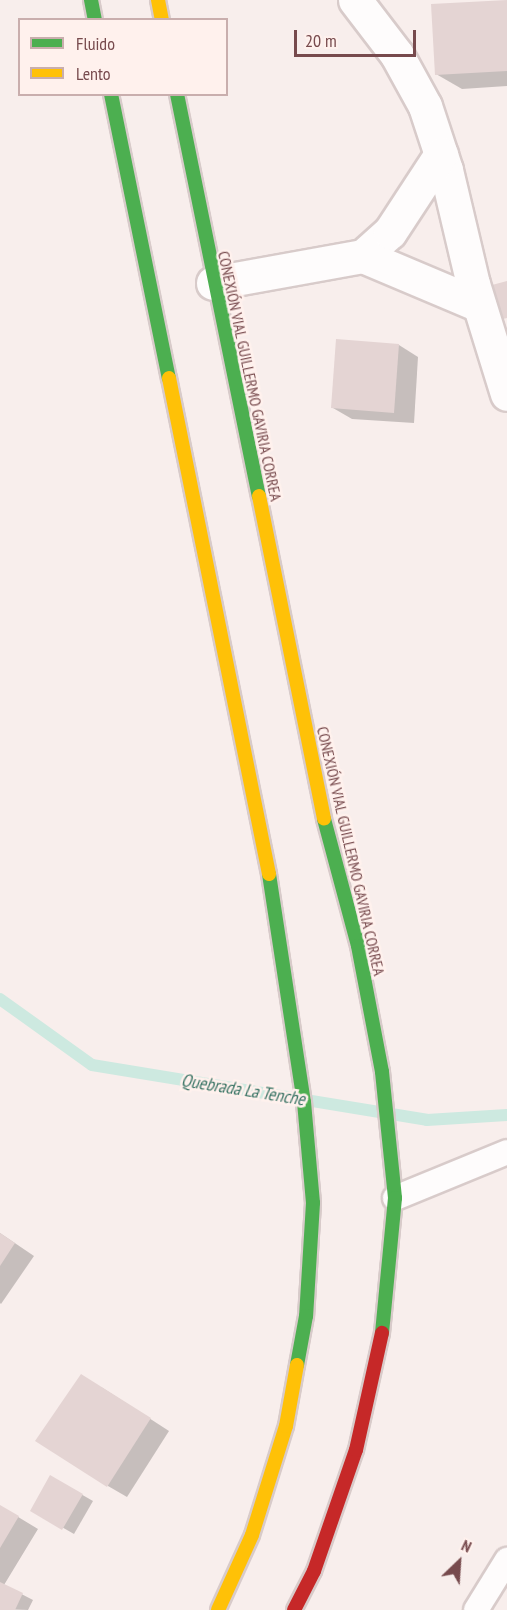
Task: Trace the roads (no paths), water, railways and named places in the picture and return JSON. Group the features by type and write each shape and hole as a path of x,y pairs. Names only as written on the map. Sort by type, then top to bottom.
{"highway":[{"path":"91,0 95,18"},
{"path":"158,0 162,18"},
{"path":"111,96 254,803 291,1002 312,1203 306,1316 286,1426 252,1535 218,1610"},
{"name":"CONEXIÓN VIAL GUILLERMO GAVIRIA CORREA","path":"177,96 213,283 325,822 361,957 382,1072 395,1198 383,1326 356,1450 314,1571 294,1610"}],"street":[{"path":"355,0 397,55 424,106 441,154 479,305 507,394"},
{"path":"213,283 363,256 390,232 441,154"},
{"path":"363,256 479,305"}],"lane":[{"path":"395,1198 507,1152"},
{"path":"476,1610 507,1560"}],"waterway":[{"name":"Quebrada La Tenche","path":"0,999 92,1065 427,1120 507,1115"}]}
